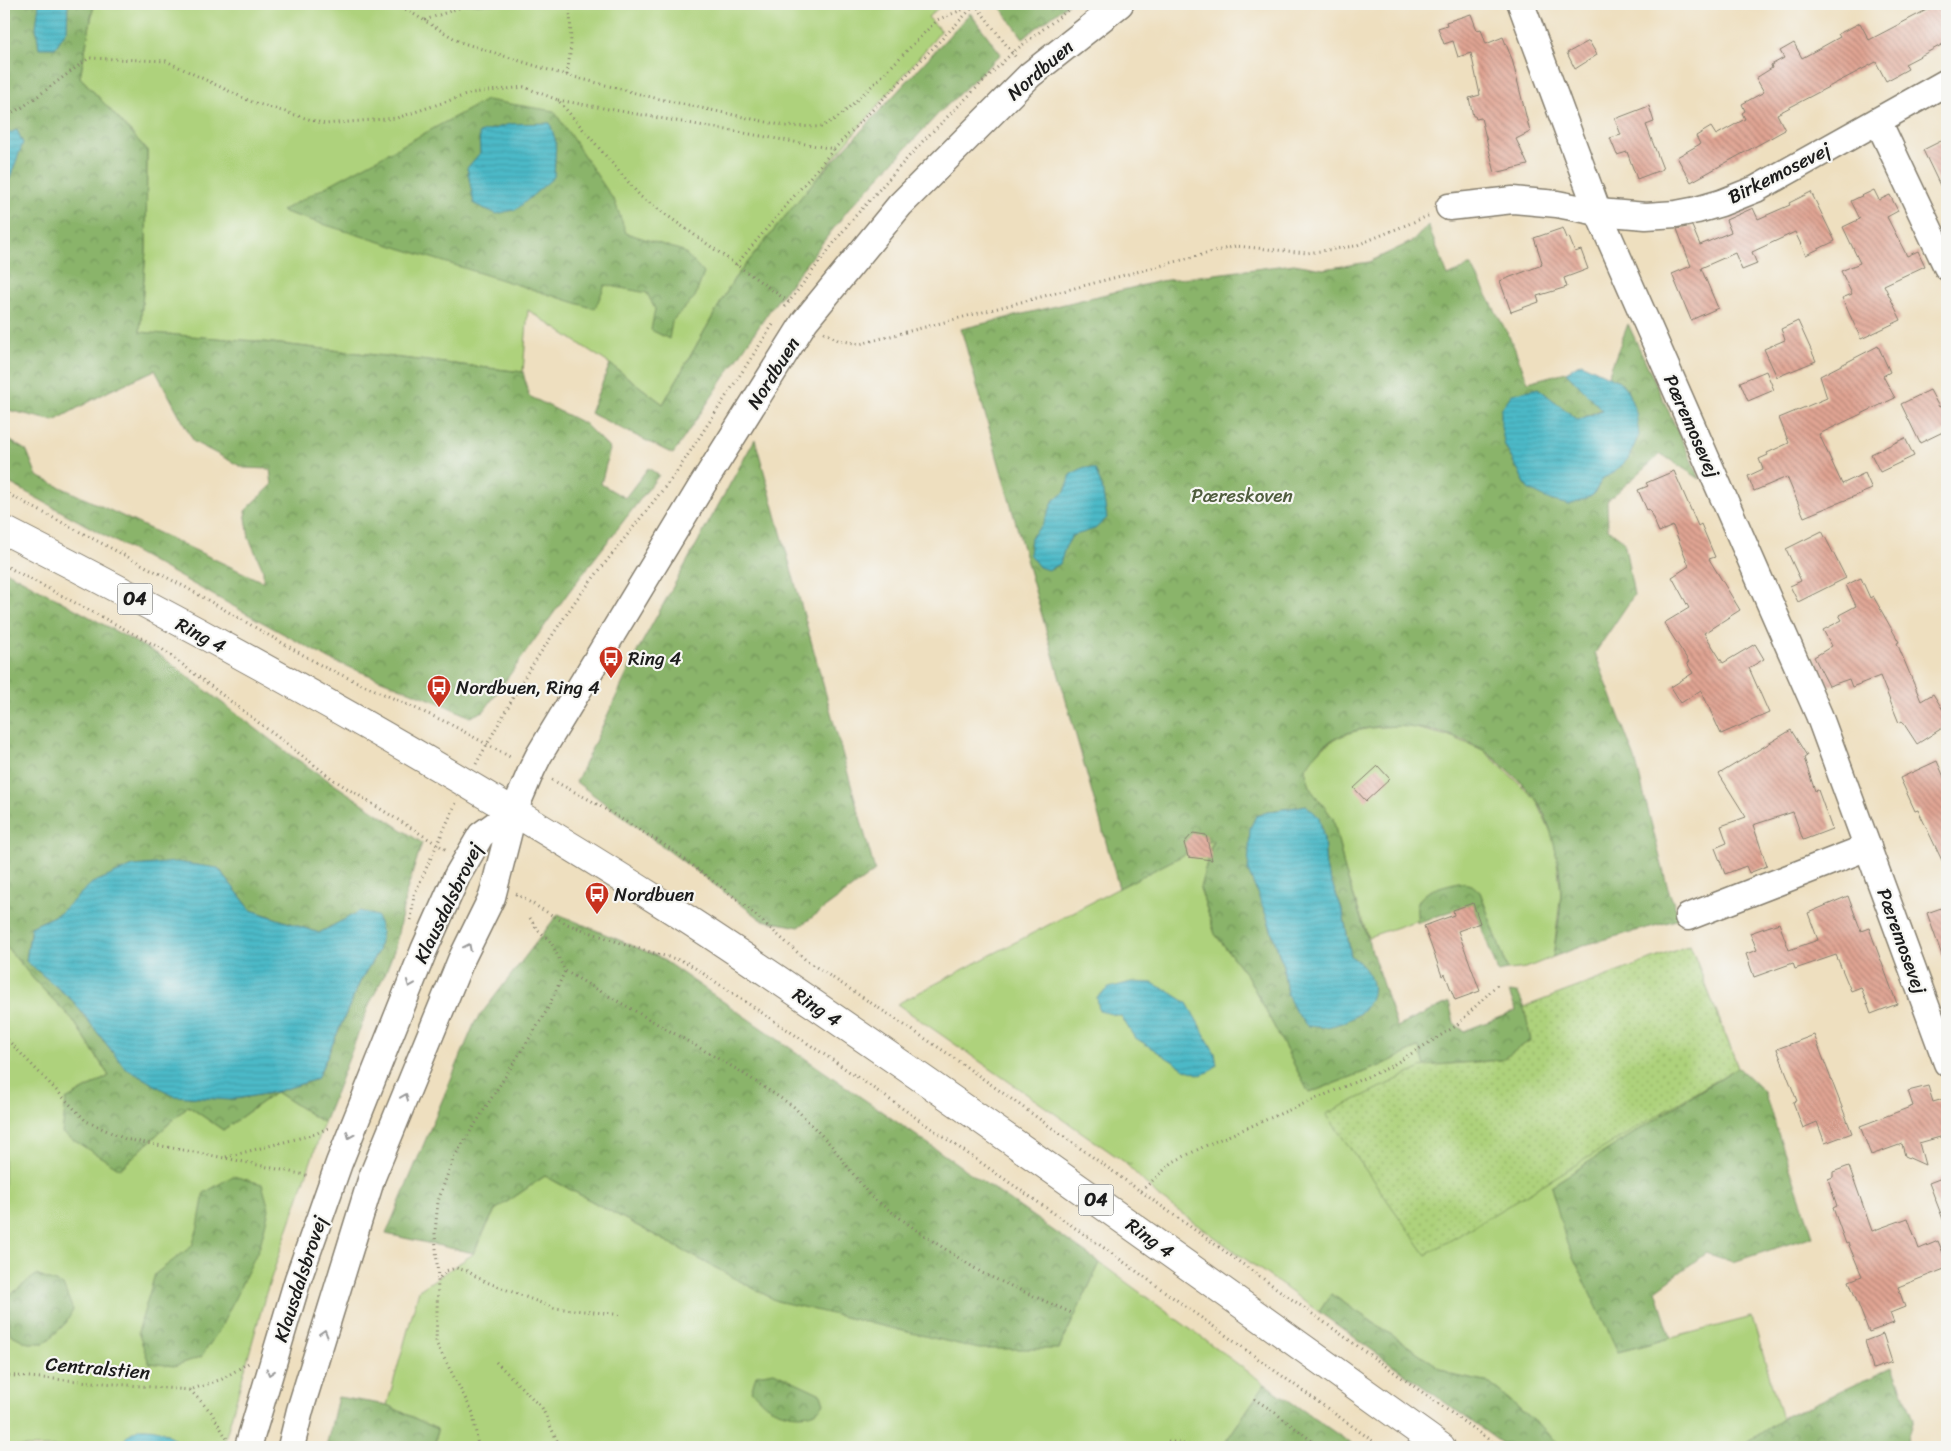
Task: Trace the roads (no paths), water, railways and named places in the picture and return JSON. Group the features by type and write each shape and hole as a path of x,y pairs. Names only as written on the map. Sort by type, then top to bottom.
{"main road":[{"name":"Ring 4","path":"4,530 265,669 514,811 626,880 748,959 1018,1144 1441,1447"}],"street":[{"name":"Nordbuen","path":"514,811 532,769 701,487 794,315 900,205 1030,75 1120,4"},
{"name":"Pæremosevej","path":"1521,4 1598,212 1819,715 1947,1063"},
{"name":"Birkemosevej","path":"1449,207 1513,200 1557,204 1598,212 1646,216 1676,214 1721,204 1756,189 1947,82"},
{"path":"1878,120 1947,267"},
{"name":"Klausdalsbrovej","path":"240,1446 338,1163 424,950 456,876 481,835 514,811"},
{"name":"Klausdalsbrovej","path":"291,1447 300,1410 372,1178 461,960 492,897 514,811"},
{"path":"1688,917 1868,847"}],"water":[{"path":"39,4 68,4 67,30 55,48 39,48 36,27"},
{"path":"550,123 556,142 554,177 517,209 497,214 474,204 467,168 480,153 479,133 510,124"},
{"path":"17,130 23,143 9,181 4,184 4,135"},
{"path":"1581,363 1619,381 1627,390 1636,412 1639,435 1628,459 1614,473 1603,478 1593,495 1569,505 1550,500 1528,489 1505,446 1501,427 1501,409 1512,394 1538,388 1578,420 1602,410 1566,372"},
{"path":"1085,467 1095,469 1102,487 1107,518 1095,529 1072,536 1065,548 1060,564 1048,570 1039,567 1029,554 1031,537 1043,524 1054,500 1065,492 1071,474"},
{"path":"1306,805 1319,817 1324,839 1326,868 1343,912 1351,956 1363,967 1370,978 1372,989 1370,1000 1364,1009 1354,1017 1341,1023 1324,1027 1307,1026 1295,1011 1287,994 1283,966 1267,917 1248,871 1250,828 1256,816 1274,810"},
{"path":"176,862 218,868 251,910 319,933 360,911 377,916 382,933 378,951 361,980 317,1079 276,1092 230,1100 174,1096 125,1068 73,1001 26,961 31,927 60,913 92,883 133,866"},
{"path":"1131,982 1152,983 1187,1003 1215,1053 1217,1065 1209,1072 1200,1075 1183,1068 1134,1037 1121,1016 1099,1011 1097,997 1109,988"},
{"path":"140,1428 164,1432 182,1447 122,1447 128,1435"}],"place":[{"name":"Ring 4","path":"611,679"},
{"name":"Nordbuen, Ring 4","path":"439,708"},
{"name":"Nordbuen","path":"597,915"}],"park label":[{"name":"Pæreskoven","path":"1242,495"}]}
